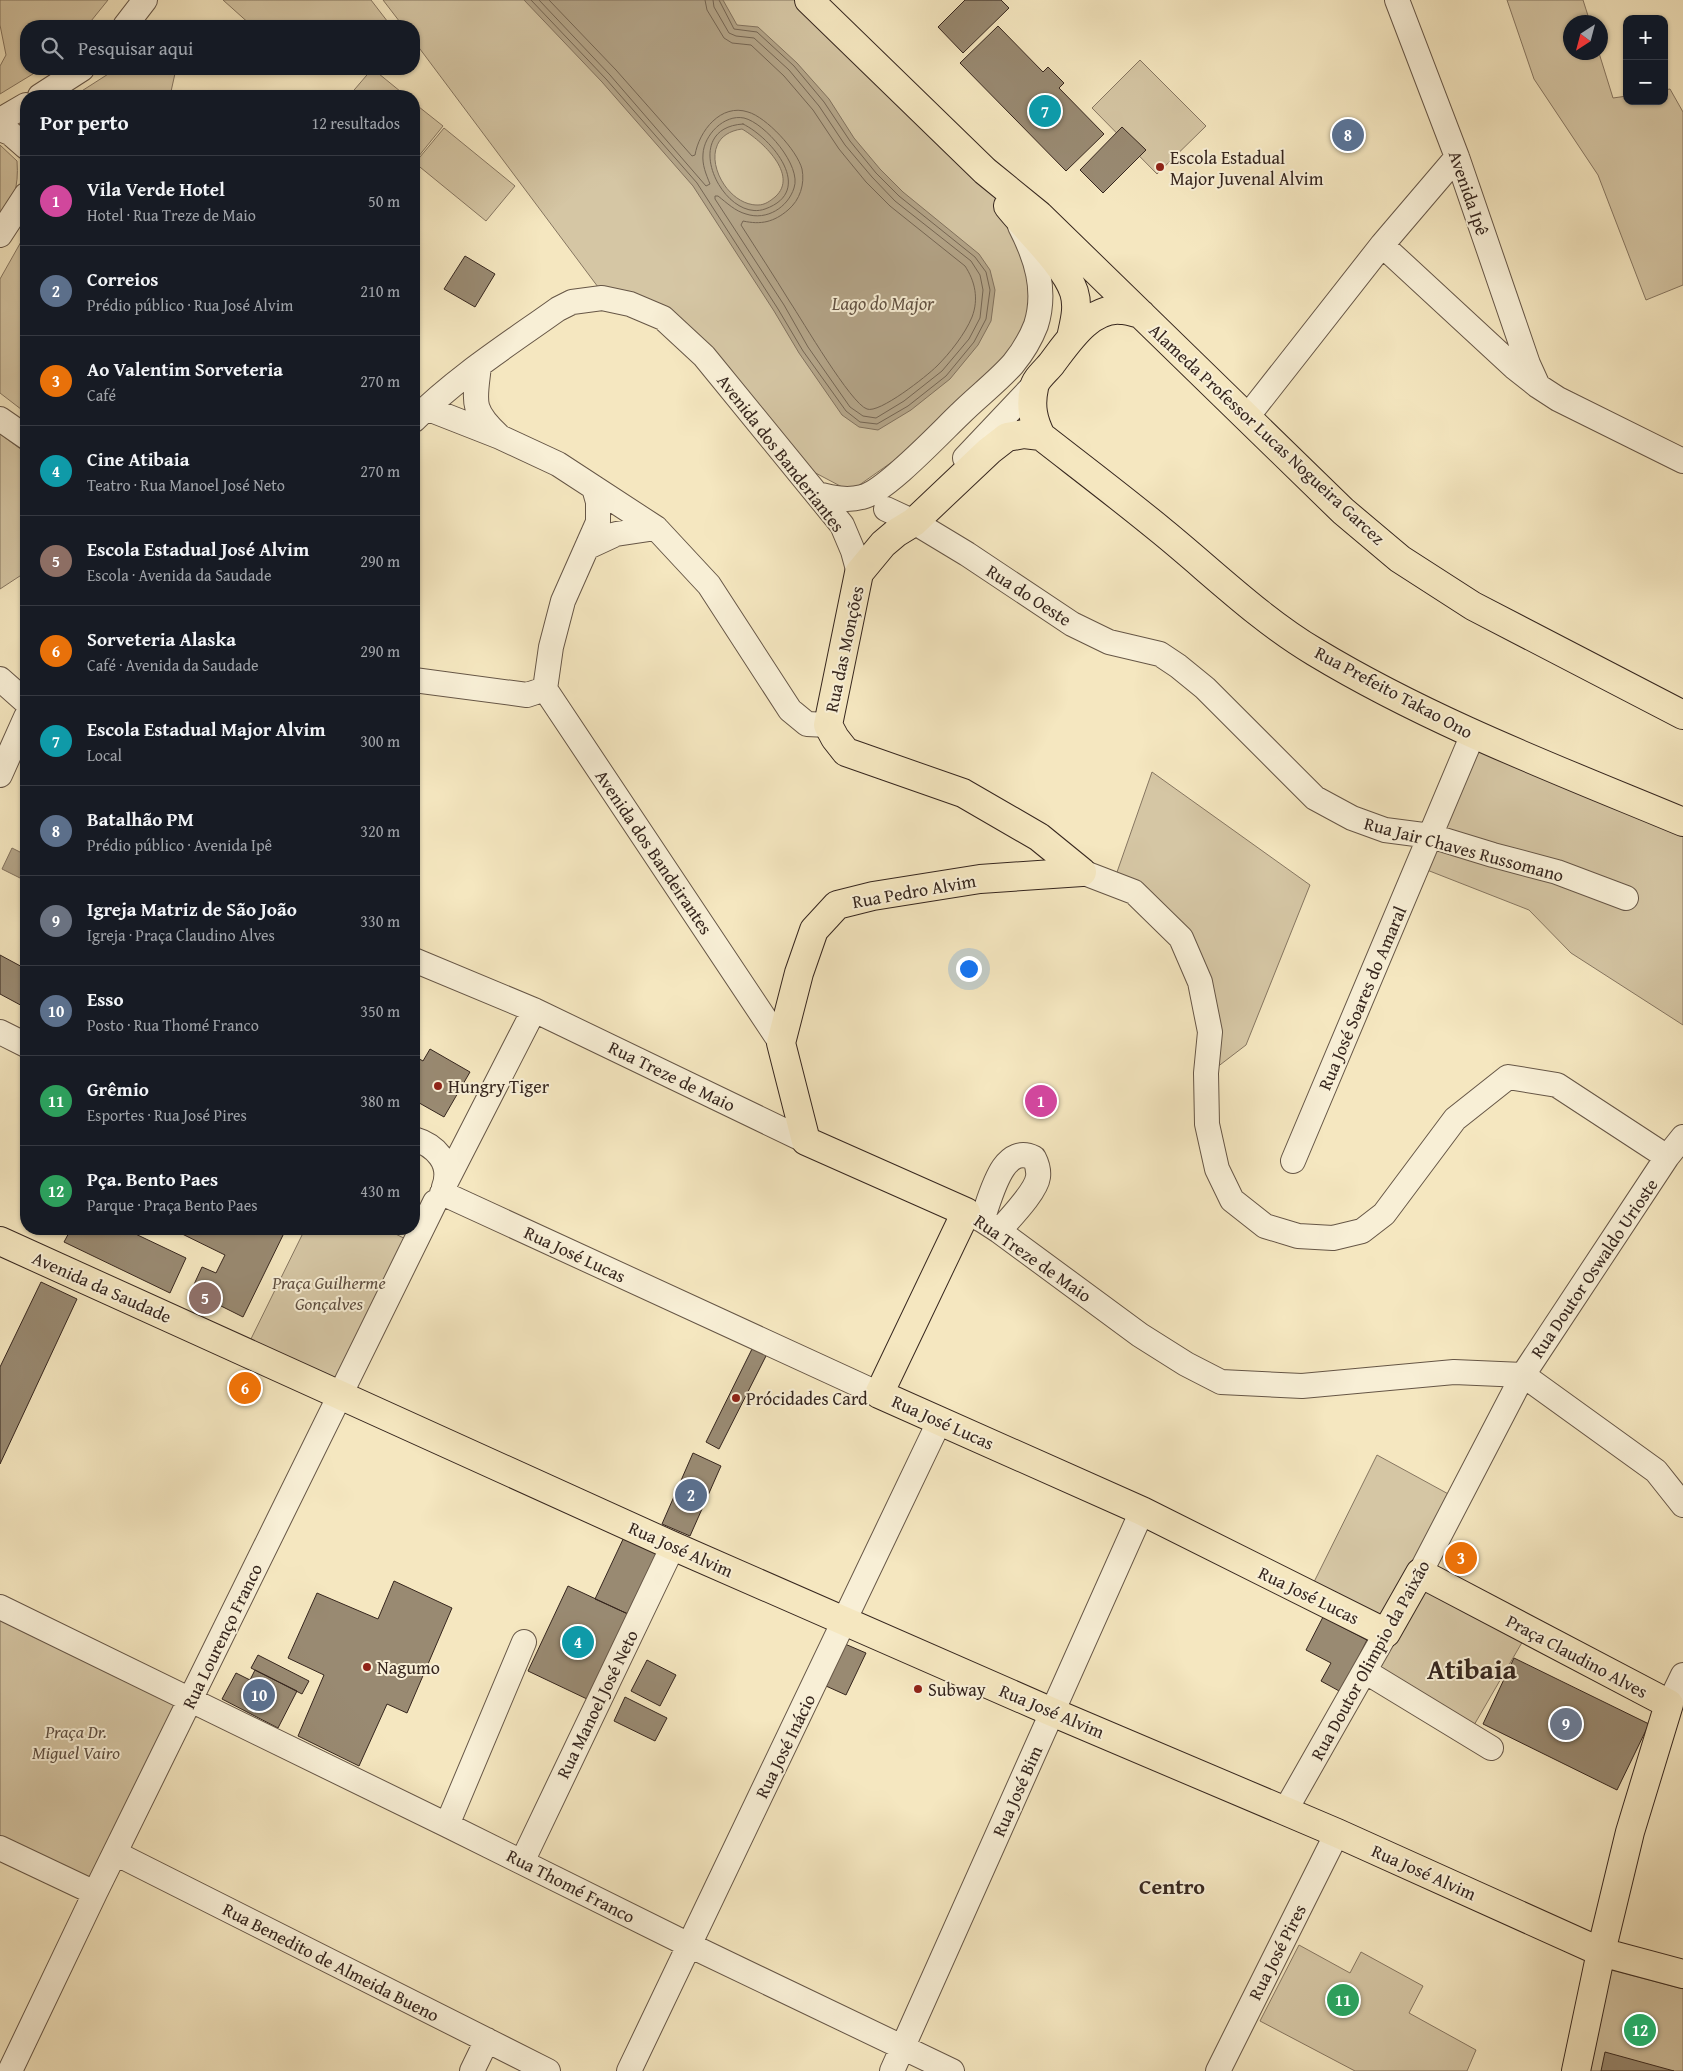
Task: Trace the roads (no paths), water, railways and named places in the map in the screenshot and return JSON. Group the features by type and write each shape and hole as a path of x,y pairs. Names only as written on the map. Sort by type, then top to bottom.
{"main road":[{"name":"Alameda Professor Lucas Nogueira Garcez","path":"809,0 985,171 1039,215 1343,511 1400,559 1473,606 1683,715"},
{"name":"Alameda Professor Lucas Nogueira Garcez","path":"985,171 1011,209 1066,273 1075,294 1077,314 1071,338"},
{"path":"1041,436 1033,419 1034,385 1071,338 1088,322 1102,313 1121,309 1141,314"},
{"path":"859,573 883,544 914,522 989,451 1007,437 1024,434 1041,436"},
{"name":"Rua Prefeito Takao Ono","path":"1041,436 1164,532 1267,618 1313,651 1385,692 1472,734 1683,822"},
{"name":"Rua das Monções","path":"828,725 859,573"},
{"path":"828,725 846,752 963,793 1039,837 1082,872"},
{"name":"Rua Pedro Alvim","path":"781,1043 799,973 814,930 837,905 873,896 980,879 1082,872"},
{"name":"Avenida dos Bandeirantes","path":"781,1043 806,1140"},
{"name":"Rua Treze de Maio","path":"806,1140 982,1221"},
{"path":"879,1394 982,1221"},
{"name":"Avenida da Saudade","path":"0,1241 341,1394"},
{"name":"Rua José Alvim","path":"341,1394 673,1546 1052,1712 1337,1833 1601,1952 1683,1974"},
{"name":"Rua José Lucas","path":"879,1394 1142,1511 1386,1633"},
{"name":"Rua Doutor Olimpio da Paixão","path":"1386,1633 1420,1573"},
{"name":"Praça Claudino Alves","path":"1420,1573 1669,1704 1630,1832 1601,1952 1576,2071"}],"street":[{"path":"130,20 146,0"},
{"name":"Avenida Ipê","path":"1397,0 1457,157 1528,364 1538,386"},
{"path":"50,90 74,75"},
{"path":"67,90 77,75"},
{"path":"0,120 20,108"},
{"path":"0,129 10,133 20,142"},
{"path":"1247,418 1382,245 1457,157"},
{"path":"0,235 20,204"},
{"path":"828,497 864,497 881,486 935,439 1013,364 1022,352 1036,325 1041,301 1039,276 1033,255 1011,209"},
{"path":"1382,245 1538,386 1558,400 1683,461"},
{"name":"Avenida dos Banderiantes","path":"420,414 479,366 558,309 572,302 602,298 630,304 663,318 704,356 828,497 853,551 859,573"},
{"path":"479,366 475,396 477,409 484,422 500,437"},
{"path":"828,497 865,507 886,509 908,507 924,498 945,479 1034,385"},
{"path":"420,414 500,437 558,464 656,528 709,584 790,710 807,724 828,725"},
{"path":"0,419 20,433"},
{"path":"420,681 527,695 545,689 551,647 563,601 598,522 598,502 594,488"},
{"name":"Rua do Oeste","path":"886,509 914,522 967,554 1072,624 1109,642 1160,654 1178,666"},
{"path":"588,547 616,534 656,528"},
{"name":"Rua Jair Chaves Russomano","path":"1178,666 1205,688 1315,798 1352,818 1385,830 1431,836 1557,872 1626,898"},
{"path":"0,678 20,696"},
{"name":"Avenida dos Bandeirantes","path":"545,689 781,1043"},
{"path":"0,774 20,730"},
{"name":"Rua José Soares do Amaral","path":"1293,1161 1431,836 1472,734"},
{"path":"1082,872 1134,892 1181,938 1200,982 1210,1032 1206,1073 1207,1124 1217,1169 1232,1200 1265,1226 1298,1236 1324,1238 1333,1238 1362,1231 1384,1214 1455,1119 1508,1077 1557,1085 1667,1157"},
{"name":"Rua Treze de Maio","path":"420,962 534,1010 806,1140"},
{"name":"Rua Lourenço Franco","path":"420,1234 534,1010"},
{"path":"0,1032 20,1042"},
{"path":"420,1141 440,1144 452,1142 466,1134 476,1123"},
{"name":"Rua Doutor Oswaldo Urioste","path":"1522,1376 1667,1157 1683,1137"},
{"path":"420,1141 435,1149 443,1159 446,1171 441,1192 426,1208 420,1210"},
{"name":"Rua José Lucas","path":"441,1192 879,1394"},
{"name":"Rua Treze de Maio","path":"982,1221 1140,1335 1186,1364 1221,1382 1302,1386 1454,1372 1522,1376"},
{"name":"Rua Lourenço Franco","path":"10,2071 190,1699 420,1235"},
{"path":"1522,1376 1656,1471 1683,1505"},
{"name":"Rua Doutor Olimpio da Paixão","path":"1420,1573 1522,1376"},
{"name":"Rua José Inácio","path":"629,2071 940,1420"},
{"name":"Rua José Bim","path":"892,2071 1142,1511"},
{"name":"Rua Manoel José Neto","path":"522,1862 673,1546"},
{"name":"Rua Thomé Franco","path":"0,1607 447,1825 689,1946 952,2071"},
{"name":"Rua Doutor Olimpio da Paixão","path":"1285,1811 1366,1672 1386,1633"},
{"path":"447,1825 524,1642"},
{"path":"1366,1672 1491,1748"},
{"path":"1669,1704 1683,1676"},
{"name":"Rua José Pires","path":"1218,2071 1337,1833"},
{"path":"0,1848 95,1894"},
{"name":"Rua Benedito de Almeida Bueno","path":"115,1853 548,2071"},
{"path":"472,2071 487,2040"}],"water":[{"name":"Lago do Major","path":"524,0 723,0 737,25 758,27 797,63 829,99 854,138 880,169 903,192 979,254 990,270 995,290 991,321 978,345 950,379 911,410 878,430 859,427 842,415 799,353 693,186 602,82","holes":["742,129 750,134 775,159 781,169 783,179 782,188 775,197 761,205 745,202 733,195 723,183 717,170 715,156 718,144 727,134"]},
{"path":"12,848 20,852 20,878 2,869"}],"place":[{"name":"Escola Estadual Major Alvim","path":"1045,111"},
{"name":"Batalhão PM","path":"1348,135"},
{"name":"Escola Estadual Major Juvenal Alvim","path":"1160,167"},
{"name":"Hungry Tiger","path":"438,1086"},
{"name":"Vila Verde Hotel","path":"1041,1101"},
{"name":"Escola Estadual José Alvim","path":"205,1298"},
{"name":"Sorveteria Alaska","path":"245,1388"},
{"name":"Prócidades Card","path":"736,1398"},
{"name":"Correios","path":"691,1495"},
{"name":"Ao Valentim Sorveteria","path":"1461,1558"},
{"name":"Cine Atibaia","path":"578,1642"},
{"name":"Nagumo","path":"367,1667"},
{"name":"Subway","path":"918,1689"},
{"name":"Esso","path":"259,1695"},
{"name":"Igreja Matriz de São João","path":"1566,1724"},
{"name":"Grêmio","path":"1343,2000"},
{"name":"Pça. Bento Paes","path":"1640,2030"}],"district":[{"name":"Atibaia","path":"1472,1668"},
{"name":"Centro","path":"1172,1886"}],"park label":[{"name":"Praça Guilherme Gonçalves","path":"329,1292"},
{"name":"Praça Dr. Miguel Vairo","path":"76,1741"}]}
